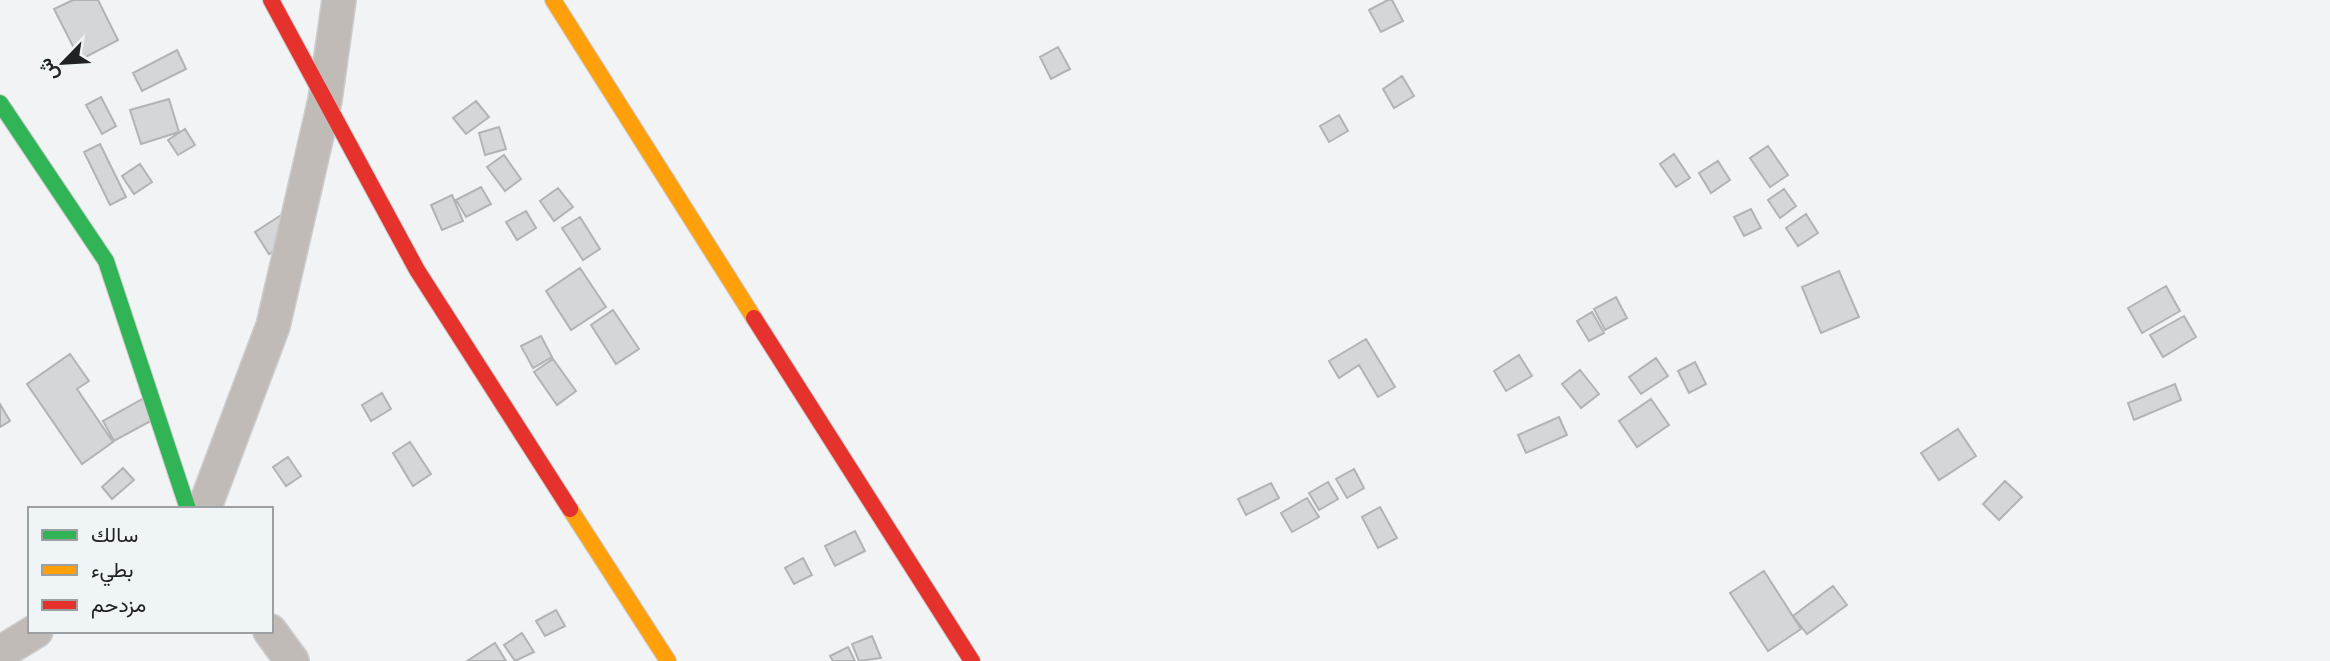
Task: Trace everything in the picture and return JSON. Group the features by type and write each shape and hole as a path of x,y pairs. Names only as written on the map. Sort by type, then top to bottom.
{"street":[{"path":"271,0 417,270 668,661"},
{"path":"205,507 273,327 325,100 339,0"},
{"path":"553,0 972,661"},
{"path":"0,103 106,261 187,507"},
{"path":"0,653 33,633"},
{"path":"271,633 292,661"}],"building":[{"path":"73,0 98,0 118,40 80,60 54,9"},
{"path":"1392,0 1403,21 1381,32 1369,10"},
{"path":"1058,47 1070,69 1051,79 1040,57"},
{"path":"177,50 186,69 142,91 133,73"},
{"path":"1402,76 1414,96 1394,108 1383,89"},
{"path":"101,97 116,126 102,134 86,105"},
{"path":"169,99 179,132 141,144 130,110"},
{"path":"476,101 489,117 466,134 453,118"},
{"path":"1339,115 1348,131 1329,142 1320,126"},
{"path":"499,127 506,149 485,155 479,133"},
{"path":"185,129 195,145 178,155 168,140"},
{"path":"100,144 126,197 110,205 84,152"},
{"path":"1768,146 1788,175 1770,187 1750,158"},
{"path":"1674,154 1690,178 1676,187 1660,164"},
{"path":"504,155 521,179 505,191 487,167"},
{"path":"1718,161 1730,180 1711,193 1699,173"},
{"path":"140,164 152,182 134,194 122,176"},
{"path":"481,187 491,204 466,217 456,200"},
{"path":"558,188 573,207 554,221 540,201"},
{"path":"1784,189 1796,206 1780,218 1768,200"},
{"path":"452,195 463,221 442,230 431,205"},
{"path":"1751,209 1761,228 1744,236 1734,217"},
{"path":"526,211 536,228 517,240 506,222"},
{"path":"286,212 300,234 269,254 255,232"},
{"path":"1806,214 1818,233 1798,246 1786,228"},
{"path":"580,217 600,249 583,260 562,228"},
{"path":"580,268 606,307 571,330 546,291"},
{"path":"1839,271 1859,317 1821,333 1802,287"},
{"path":"2166,286 2180,311 2142,333 2128,308"},
{"path":"1616,297 1627,318 1605,330 1594,309"},
{"path":"613,310 639,349 616,364 591,325"},
{"path":"1592,312 1604,333 1589,341 1577,321"},
{"path":"2184,316 2196,337 2163,357 2150,335"},
{"path":"541,336 552,357 533,368 521,346"},
{"path":"1366,339 1395,387 1378,397 1359,365 1339,378 1329,361"},
{"path":"70,354 89,381 77,389 113,442 82,464 27,384"},
{"path":"1519,355 1532,376 1506,391 1494,371"},
{"path":"1656,358 1668,376 1641,394 1629,377"},
{"path":"553,359 576,391 557,405 534,372"},
{"path":"1695,362 1706,384 1689,393 1678,371"},
{"path":"1580,370 1599,394 1581,408 1562,384"},
{"path":"2175,384 2181,400 2134,420 2128,403"},
{"path":"382,393 391,409 371,421 362,405"},
{"path":"144,398 156,418 114,441 103,421"},
{"path":"1651,399 1669,425 1637,447 1619,421"},
{"path":"0,404 10,421 0,427"},
{"path":"1559,417 1567,435 1526,453 1518,435"},
{"path":"1958,429 1976,456 1939,480 1921,453"},
{"path":"410,442 431,474 413,486 393,453"},
{"path":"288,457 301,476 286,486 273,467"},
{"path":"123,468 134,480 112,499 102,487"},
{"path":"1354,469 1364,488 1347,498 1336,479"},
{"path":"2005,481 2022,497 1999,520 1983,504"},
{"path":"1328,482 1338,499 1319,510 1309,493"},
{"path":"1271,483 1279,498 1246,515 1238,499"},
{"path":"1307,498 1319,517 1292,532 1281,513"},
{"path":"1380,507 1397,538 1378,548 1362,517"},
{"path":"855,531 865,551 835,566 825,546"},
{"path":"803,558 812,575 794,584 785,568"},
{"path":"1764,571 1801,629 1768,651 1730,593"},
{"path":"1833,586 1847,605 1807,634 1793,616"},
{"path":"556,610 565,626 545,636 536,621"},
{"path":"522,633 534,652 515,661 504,645"},
{"path":"872,636 881,658 859,661 852,644"},
{"path":"495,643 506,661 467,661"},
{"path":"848,647 855,661 833,661 830,656"}],"traffic: fast":[{"path":"0,103 106,261 187,507"}],"traffic: slow":[{"path":"553,0 754,318"},
{"path":"570,509 668,661"}],"traffic: jam":[{"path":"271,0 417,270 570,509"},
{"path":"754,318 972,661"}]}
